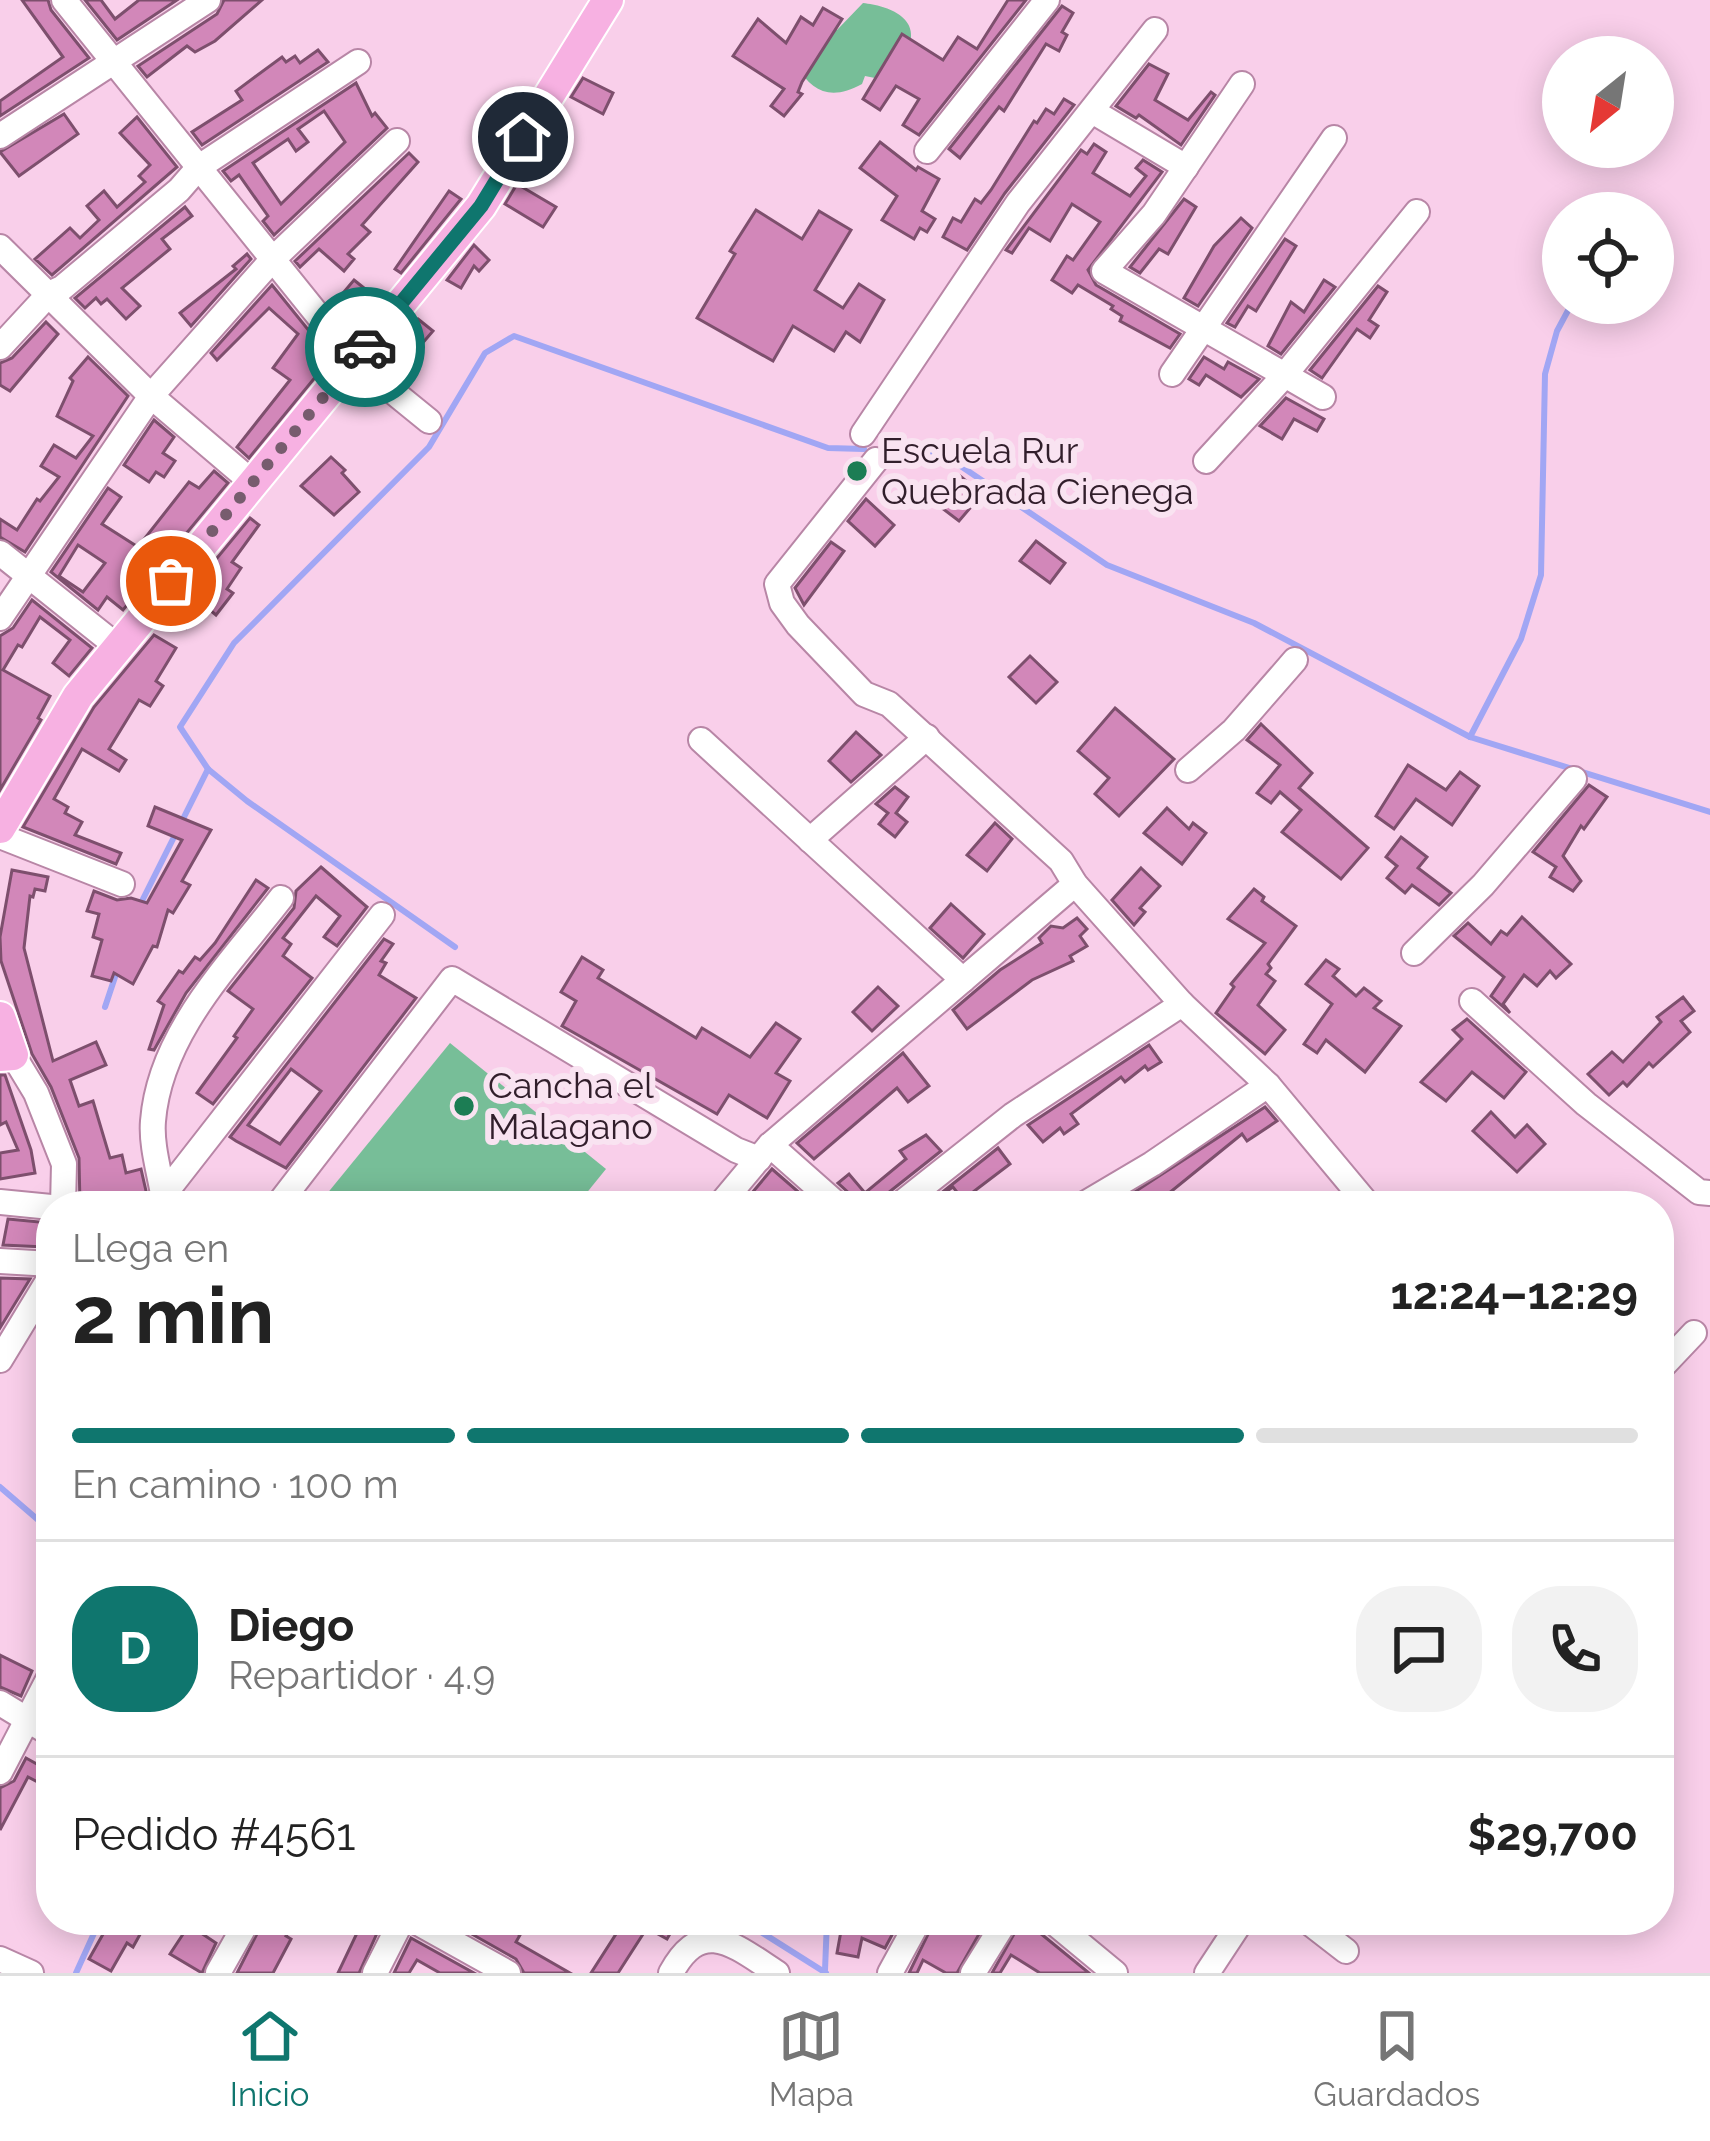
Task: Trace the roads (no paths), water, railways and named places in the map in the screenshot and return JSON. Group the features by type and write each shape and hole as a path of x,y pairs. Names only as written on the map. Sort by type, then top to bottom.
{"main road":[{"path":"0,832 78,695 481,206 608,0"},
{"path":"0,1017 6,1056"}],"street":[{"path":"64,0 354,360 429,421"},
{"path":"0,136 208,0"},
{"path":"927,151 1047,0"},
{"path":"863,434 1018,203 1155,30"},
{"path":"0,347 49,294 179,190 199,167 358,62"},
{"path":"1242,84 1154,214 1104,271 1323,397"},
{"path":"1092,111 1186,167"},
{"path":"1172,374 1334,138"},
{"path":"0,619 151,396 272,260 397,141"},
{"path":"1206,461 1284,376 1417,212"},
{"path":"0,247 151,396 252,482"},
{"path":"876,460 777,584 782,603 864,694 890,704 1061,861 1075,884 1182,1004 1268,1085 1356,1191"},
{"path":"0,553 118,647"},
{"path":"1188,770 1234,730 1295,660"},
{"path":"811,840 927,737"},
{"path":"701,740 963,980"},
{"path":"1414,953 1484,885 1574,779"},
{"path":"0,832 122,884"},
{"path":"732,1191 765,1152 1075,884"},
{"path":"158,1191 152,1124 163,1069 188,1019 281,898"},
{"path":"166,1191 382,915"},
{"path":"289,1191 452,979 736,1150 765,1152 818,1191"},
{"path":"1472,1001 1586,1104 1699,1192 1710,1193"},
{"path":"917,1191 1013,1115 1182,1004"},
{"path":"6,1056 36,1093 64,1164 63,1191"},
{"path":"1106,1191 1268,1085"},
{"path":"0,1202 36,1206"},
{"path":"0,1261 36,1263"},
{"path":"0,1360 36,1301"},
{"path":"1674,1354 1694,1333"},
{"path":"0,1772 36,1702"},
{"path":"0,1703 36,1725"},
{"path":"218,1973 240,1935"},
{"path":"375,1973 394,1935"},
{"path":"440,1935 508,1973"},
{"path":"890,1973 911,1935"},
{"path":"973,1973 997,1935"},
{"path":"1065,1935 1096,1968"},
{"path":"1207,1973 1232,1935"},
{"path":"1325,1935 1346,1951"},
{"path":"670,1973 683,1949 701,1941 729,1943 777,1973"},
{"path":"0,1959 31,1973"}],"waterway":[{"path":"1470,737 1521,639 1541,575 1545,374 1561,324"},
{"path":"455,947 208,769 180,727 234,643 429,447 485,353 514,336 828,448 864,449"},
{"path":"875,450 940,452 1107,565 1254,623 1470,737 1710,812"},
{"path":"140,905 208,769"},
{"path":"105,1007 118,968"},
{"path":"0,1487 36,1518"},
{"path":"76,1973 93,1935"},
{"path":"766,1935 826,1973"},
{"path":"825,1970 826,1935"}],"place":[{"name":"Escuela Rur Quebrada Cienega","path":"857,471"},
{"name":"Cancha el Malagano","path":"464,1106"}]}
